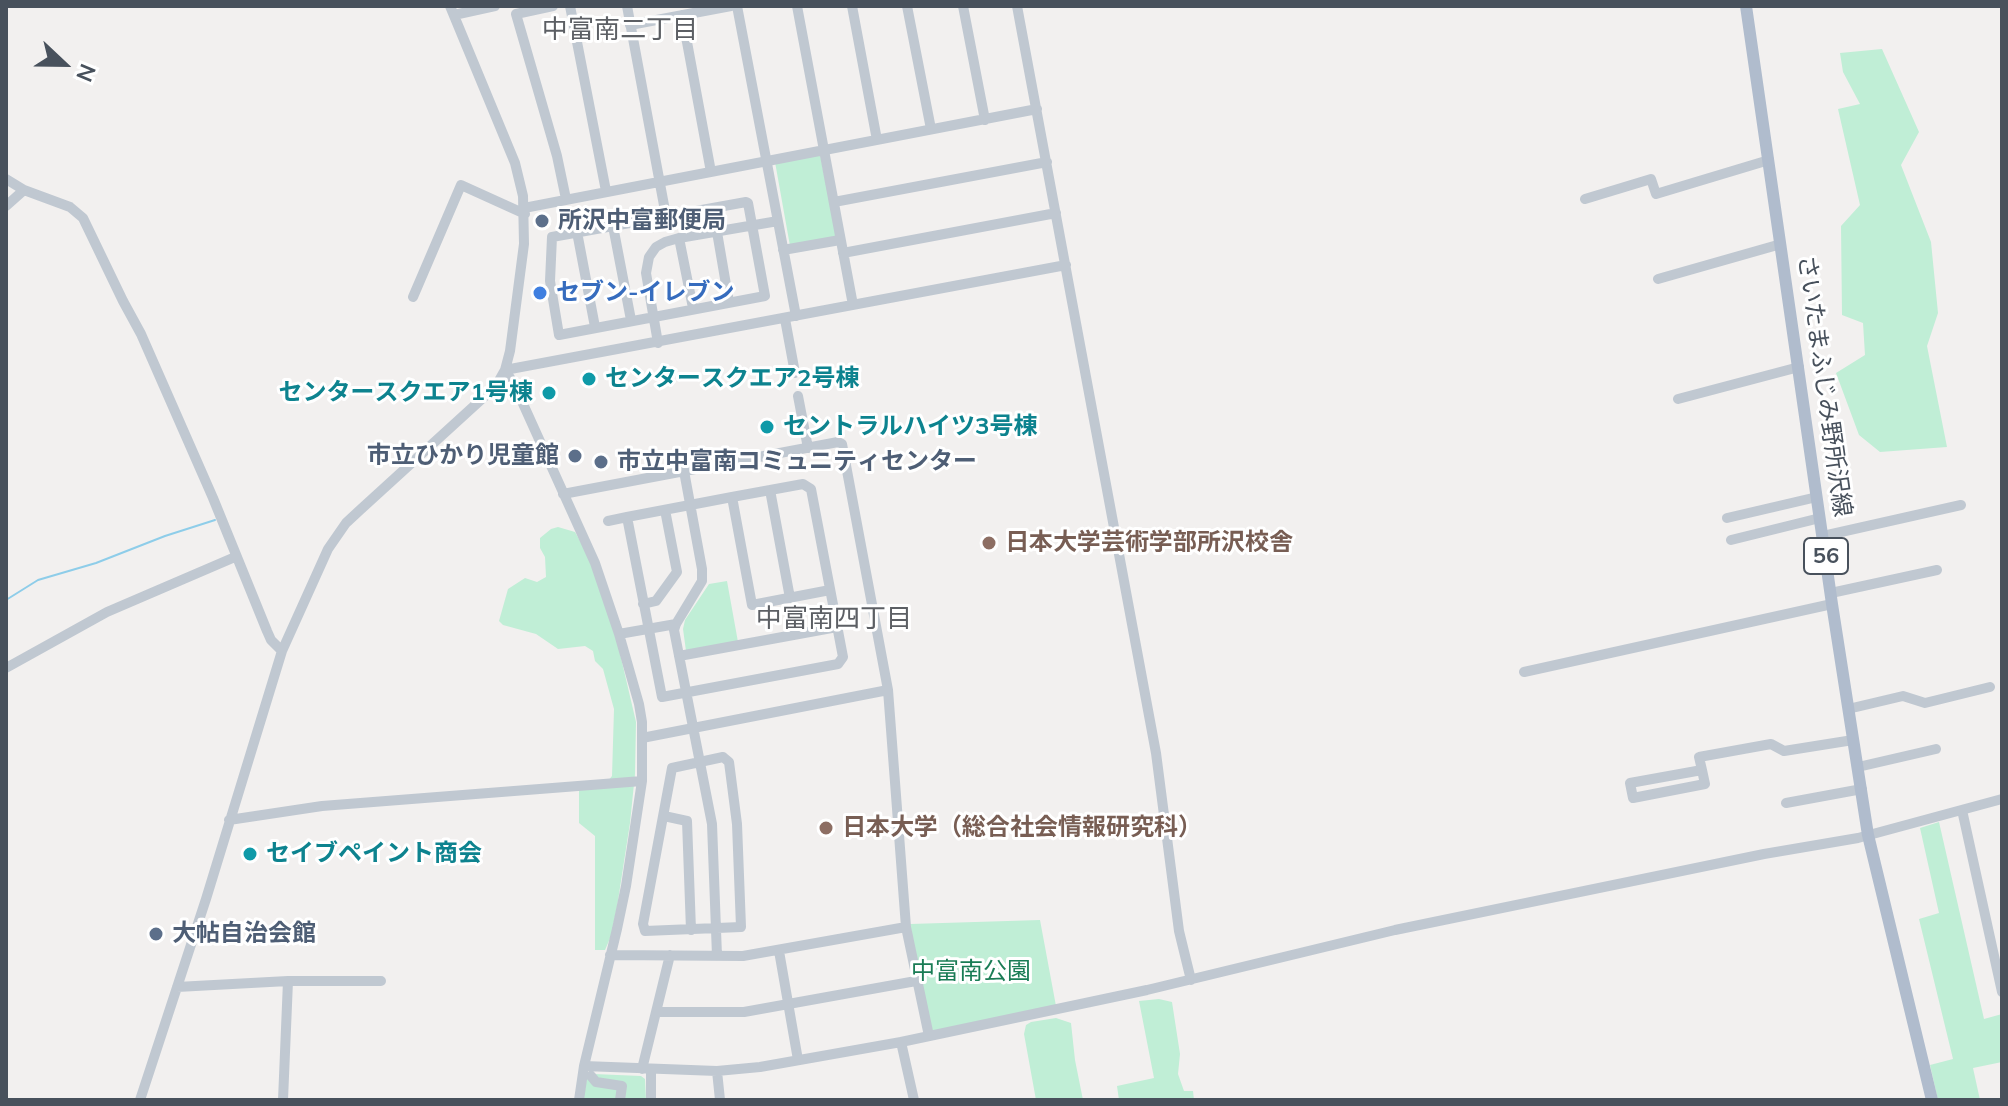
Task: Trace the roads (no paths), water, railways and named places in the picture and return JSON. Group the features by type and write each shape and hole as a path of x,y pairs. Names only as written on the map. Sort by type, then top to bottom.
{"main road":[{"name":"さいたまふじみ野所沢線","path":"1746,6 1868,835 1932,1100"}],"street":[{"path":"140,1100 282,651 328,549 346,523 486,396 505,370 524,244 524,211 515,163 452,10 495,6"},
{"path":"553,6 516,14 557,156 566,199"},
{"path":"570,6 606,191"},
{"path":"627,6 666,216"},
{"path":"630,25 731,6"},
{"path":"737,6 783,250 795,373"},
{"path":"797,6 853,305"},
{"path":"852,6 877,140"},
{"path":"907,6 931,129"},
{"path":"963,6 985,120"},
{"path":"1017,6 1156,753 1179,931 1191,980"},
{"path":"682,15 711,172"},
{"path":"413,297 461,185 524,211 606,191 1037,109"},
{"path":"1585,199 1651,179 1656,194 1769,160"},
{"path":"834,202 1047,162"},
{"path":"6,179 24,190 70,207 83,218 141,334 271,640 282,651"},
{"path":"6,206 24,190"},
{"path":"748,203 765,296 559,335 550,281 552,237 666,216 748,203"},
{"path":"843,253 1056,213"},
{"path":"658,343 646,273 647,262 656,247 679,238 778,221"},
{"path":"613,226 631,320"},
{"path":"577,232 595,327"},
{"path":"717,232 729,302"},
{"path":"679,238 693,308"},
{"path":"783,250 840,240"},
{"path":"1658,279 1781,244"},
{"path":"505,370 1066,265"},
{"path":"1678,399 1799,367"},
{"path":"505,370 595,563 639,704 642,781 622,908 588,1071 579,1100"},
{"path":"798,396 808,448"},
{"path":"563,494 838,442 842,444 888,690 906,927 929,1036"},
{"path":"684,471 702,581 674,630 712,824 717,956"},
{"path":"608,521 627,517 732,497 803,484 811,489 843,657 838,664 662,697 627,517"},
{"path":"770,490 790,598"},
{"path":"732,497 752,605 830,590"},
{"path":"1727,518 1817,497"},
{"path":"1823,536 1961,505"},
{"path":"643,604 656,601 677,572 665,510"},
{"path":"1731,540 1820,518"},
{"path":"6,668 118,607 235,557"},
{"path":"1524,672 1937,570"},
{"path":"619,634 676,624"},
{"path":"679,656 837,627"},
{"path":"1848,709 1903,696 1925,703 1990,687"},
{"path":"642,738 888,690"},
{"path":"1702,770 1630,783 1633,798 1705,784 1702,770 1699,757 1771,744 1784,751 1853,740"},
{"path":"1858,767 1936,749"},
{"path":"723,757 729,762 737,824 741,927 645,931 643,924 664,816 672,768 723,757"},
{"path":"229,820 322,806 642,781"},
{"path":"1786,803 1862,789"},
{"path":"588,1071 717,1071 760,1067 901,1042 1191,980 1395,930 1868,835 2002,799"},
{"path":"1962,810 2002,992"},
{"path":"664,816 687,821 691,930"},
{"path":"610,955 743,956 906,927"},
{"path":"779,951 798,1060"},
{"path":"651,1100 646,1069 670,955"},
{"path":"177,987 288,981 381,981"},
{"path":"283,1100 288,981"},
{"path":"656,1012 744,1012 916,981"},
{"path":"901,1042 914,1100"},
{"path":"588,1071 596,1082 622,1086 620,1100"},
{"path":"717,1071 720,1100"}],"waterway":[{"path":"6,600 38,580 96,563 215,520"}],"place":[{"name":"所沢中富郵便局","path":"542,221"},
{"name":"セブン-イレブン","path":"540,293"},
{"name":"センタースクエア2号棟","path":"589,379"},
{"name":"センタースクエア1号棟","path":"549,393"},
{"name":"セントラルハイツ3号棟","path":"767,427"},
{"name":"市立ひかり児童館","path":"575,456"},
{"name":"市立中富南コミュニティセンター","path":"601,462"},
{"name":"日本大学芸術学部所沢校舎","path":"989,543"},
{"name":"日本大学（総合社会情報研究科）","path":"826,828"},
{"name":"セイブペイント商会","path":"250,854"},
{"name":"大帖自治会館","path":"156,934"}],"district":[{"name":"中富南二丁目","path":"620,30"},
{"name":"中富南四丁目","path":"834,619"}],"park label":[{"name":"中富南公園","path":"971,972"}]}
